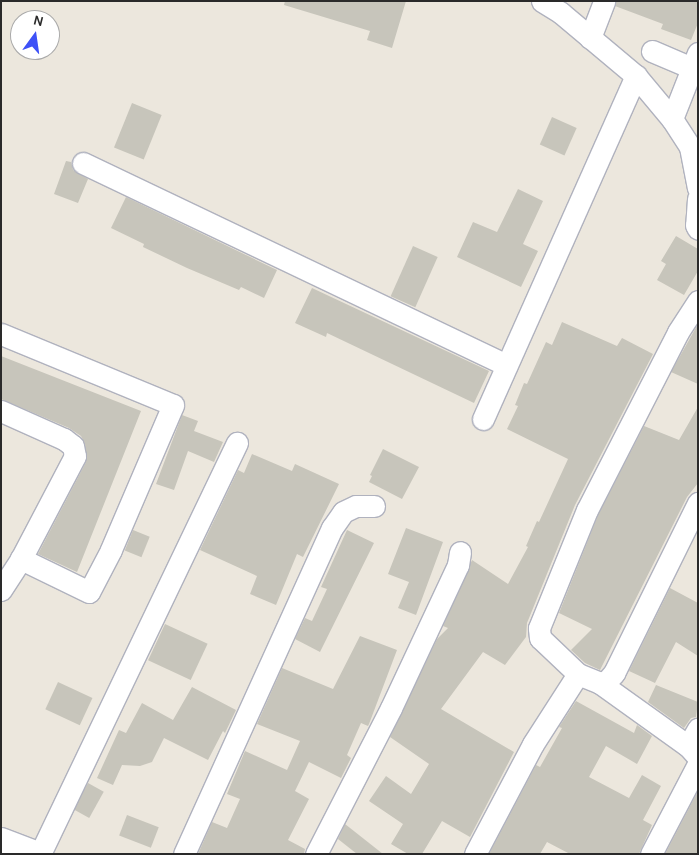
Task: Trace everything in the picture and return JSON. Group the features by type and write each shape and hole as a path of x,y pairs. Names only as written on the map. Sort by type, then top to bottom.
{"main road":[{"path":"1,842 32,854"}],"street":[{"path":"542,1 561,13 636,76 672,119 690,147 698,188"},
{"path":"590,38 604,1"},
{"path":"652,51 695,60 672,119"},
{"path":"483,420 636,76"},
{"path":"83,163 506,365"},
{"path":"698,199 696,225 698,229"},
{"path":"651,854 695,749 600,683 578,674 540,638 539,628 587,510 678,332 698,301"},
{"path":"1,334 173,406 112,550 89,592 21,559"},
{"path":"1,410 64,438 73,446 75,456 21,559 1,590"},
{"path":"40,854 237,443"},
{"path":"600,683 607,681 614,673 698,503"},
{"path":"184,854 332,528 344,512 356,506 374,506"},
{"path":"316,854 391,708 458,565 460,552"},
{"path":"475,854 533,744 578,674"}],"building":[{"path":"285,1 406,1 392,48 367,40 370,31 284,5"},
{"path":"616,1 698,1 698,23 691,40 661,29 663,24 615,6"},
{"path":"132,103 162,115 144,159 114,148"},
{"path":"552,117 577,128 564,155 540,144"},
{"path":"66,161 71,162 73,170 88,179 78,203 54,194"},
{"path":"518,189 543,201 523,244 538,251 521,287 457,257 473,222 497,232"},
{"path":"126,197 277,270 264,298 241,287 239,290 187,268 143,247 144,244 111,228"},
{"path":"676,236 698,249 698,271 684,295 657,280 666,264 661,261"},
{"path":"413,246 438,257 415,307 391,296"},
{"path":"312,288 489,371 474,403 327,333 326,337 295,323"},
{"path":"562,322 617,346 622,338 653,354 575,505 527,623 526,637 505,665 483,652 441,709 514,752 470,837 442,821 422,854 408,854 391,844 403,824 369,801 386,776 411,794 429,764 390,737 437,639 448,628 443,626 472,560 508,584 528,547 526,546 537,521 539,522 568,459 507,429 518,406 515,405 524,383 527,384 546,342 552,345"},
{"path":"698,324 698,384 671,372"},
{"path":"1,356 141,411 77,572 38,554 86,462 85,444 81,436 69,428 1,399"},
{"path":"698,407 698,483 687,497 600,670 585,663 571,650 592,629 559,613 598,515 644,426 679,440"},
{"path":"182,415 198,421 194,431 223,442 214,462 188,451 174,490 156,484"},
{"path":"383,449 419,467 402,499 369,482 372,476 370,475"},
{"path":"252,454 292,471 295,464 339,484 303,557 297,554 276,605 250,594 257,576 200,550 238,470 244,473"},
{"path":"406,528 443,542 416,615 398,608 409,582 388,574"},
{"path":"133,530 150,537 141,557 125,550"},
{"path":"347,530 374,543 320,652 295,639 305,618 312,621 327,589 321,587"},
{"path":"670,588 698,603 698,656 676,642 655,683 629,671"},
{"path":"165,624 208,644 191,680 148,660"},
{"path":"360,636 397,650 369,724 368,726 361,723 347,755 351,758 341,778 309,762 295,791 309,799 288,840 305,849 304,854 198,854 212,822 227,828 240,799 227,794 245,751 287,770 300,741 257,724 282,668 333,689"},
{"path":"58,682 92,698 80,725 45,709"},
{"path":"656,685 698,702 696,717 691,718 684,728 648,702"},
{"path":"192,687 236,710 225,733 223,731 208,760 164,738 152,762 140,766 122,765 113,785 97,778 119,730 126,733 142,703 173,720"},
{"path":"576,701 634,733 637,725 652,736 637,764 606,746 589,777 629,798 642,775 661,786 643,820 652,825 639,854 570,854 547,842 540,854 489,854 536,765 540,767 562,728 559,727"},
{"path":"88,783 104,792 89,818 73,809"},
{"path":"698,791 698,854 665,854"},
{"path":"127,815 159,827 151,848 119,836"},
{"path":"345,824 383,854 357,854 338,839"}]}
